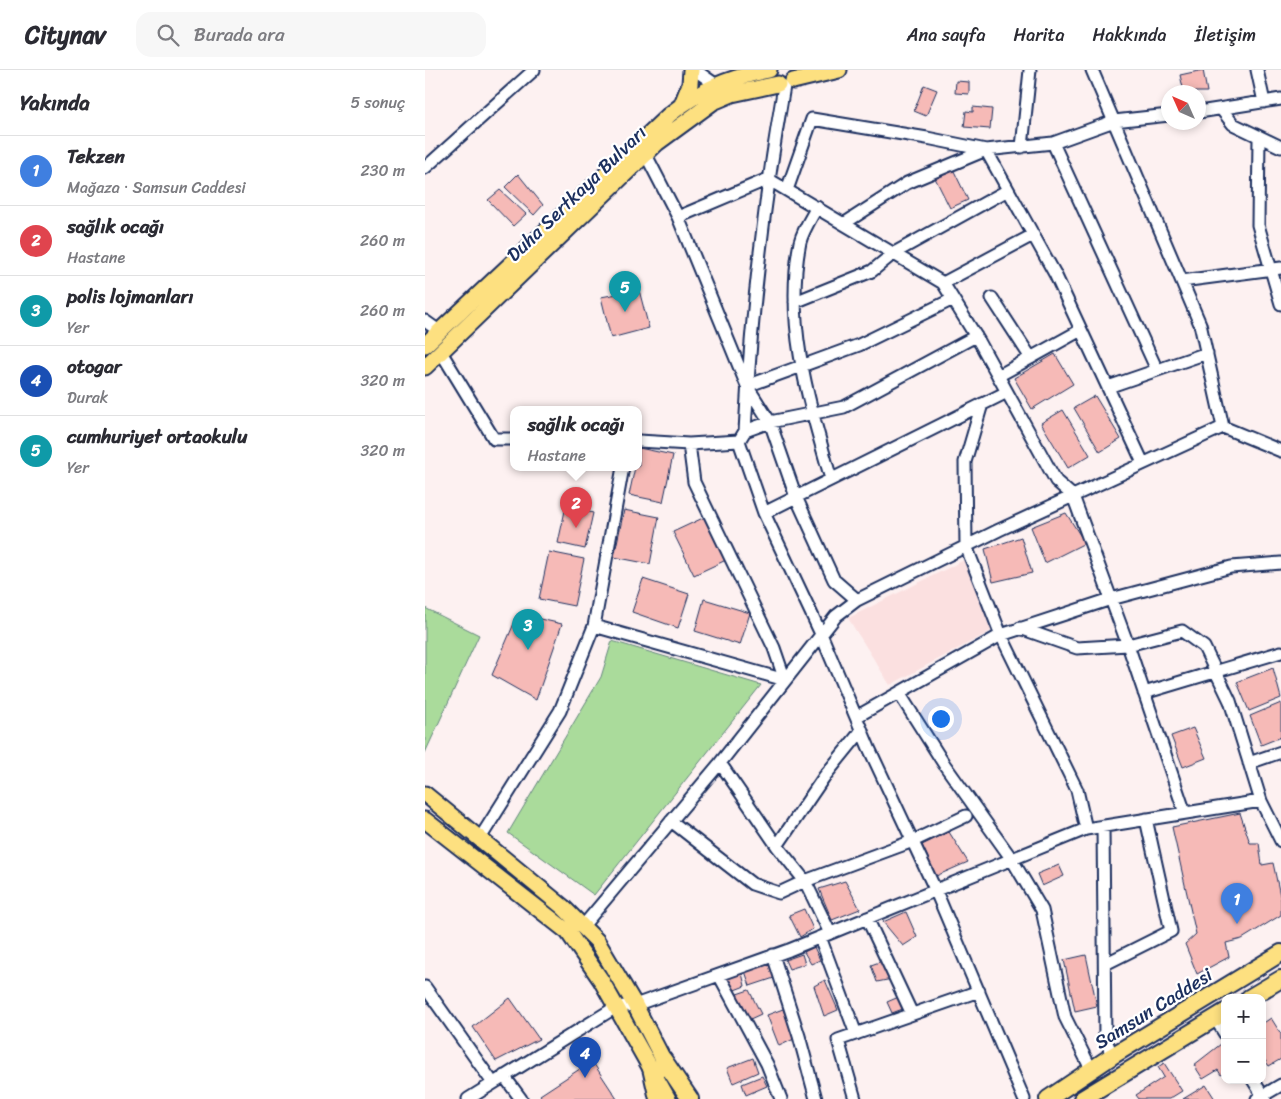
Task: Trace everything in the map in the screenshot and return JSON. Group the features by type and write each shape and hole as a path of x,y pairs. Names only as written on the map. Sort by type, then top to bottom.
{"highway":[{"name":"Samsun Caddesi","path":"1048,1099 1112,1056 1281,953"},
{"path":"1255,994 1281,978"},
{"path":"1082,1099 1220,1015"},
{"path":"657,1063 658,1099"},
{"path":"657,1063 690,1099"}],"main road":[{"path":"682,104 690,84 691,70"},
{"path":"441,352 426,342 682,104 717,77 739,76 769,70"},
{"name":"Duha Sertkaya Bulvarı","path":"425,367 645,153 695,114 713,102 732,94 785,78 839,70"},
{"path":"439,331 441,352"},
{"path":"425,794 563,907 597,941 635,1005 657,1063 668,1099"},
{"path":"425,820 568,932 617,1007 684,1099"}],"street":[{"path":"425,168 534,70"},
{"path":"695,70 717,77 732,94"},
{"path":"1022,147 1029,70"},
{"path":"1092,70 1200,324 1223,426"},
{"path":"1257,70 1264,102"},
{"path":"785,78 768,179 742,436 764,513 821,634 856,717 935,890 1025,1099"},
{"path":"1206,111 1281,99"},
{"path":"1222,110 1233,124 1281,147"},
{"path":"787,190 812,119 986,150 1053,143 1114,121 1161,116"},
{"path":"1259,137 1258,225 1276,269 1281,304"},
{"path":"1053,143 1157,370"},
{"path":"986,150 1055,274 1143,463"},
{"path":"845,223 907,183 986,150"},
{"path":"645,153 678,217 747,386 770,422 796,497 834,580 857,600"},
{"path":"768,179 845,223 943,283 976,336 1056,481 1073,496 1128,645 1185,813"},
{"path":"678,217 768,179"},
{"path":"795,302 872,271 894,253 1008,190"},
{"path":"817,207 801,240 795,302 800,366 831,479"},
{"path":"943,283 1033,235"},
{"path":"1182,281 1276,269"},
{"path":"992,298 1031,358"},
{"path":"747,386 859,345 953,299"},
{"path":"425,321 439,331"},
{"path":"998,376 1081,330"},
{"path":"642,441 689,444 742,436 770,422 843,407 976,336"},
{"path":"441,352 494,439 510,439"},
{"path":"1108,387 1207,353"},
{"path":"764,513 1007,392"},
{"path":"982,404 965,462 966,546 1001,634 1077,790 1086,829"},
{"path":"583,926 720,763 835,616 857,600 966,546 1223,426 1281,451"},
{"path":"689,444 694,482 775,648 785,680"},
{"path":"479,840 560,711 594,626 622,471"},
{"path":"856,717 1001,634 1111,599 1231,566 1281,563"},
{"path":"594,626 785,680"},
{"path":"1020,628 1077,648 1128,645 1182,631 1204,647 1230,701 1261,801 1281,841"},
{"path":"1144,693 1281,652"},
{"path":"899,693 945,764 1011,858 1042,910 1065,1017 1092,1071"},
{"path":"777,846 824,777 862,730"},
{"path":"1249,763 1281,752"},
{"path":"720,763 777,846 805,881 825,935 856,1034"},
{"path":"476,1097 493,1083 617,1007 635,1005 773,956 1086,829 1261,801"},
{"path":"671,821 752,884 779,894 805,881 913,841 966,816"},
{"path":"1105,964 1171,930 1146,819"},
{"path":"1103,826 1105,1037 1112,1056"},
{"path":"867,918 912,1014"},
{"path":"773,956 799,1036 816,1099"},
{"path":"719,975 767,1064 781,1099"},
{"path":"425,987 493,1083"},
{"path":"855,1099 838,1040 979,991"},
{"path":"505,1076 521,1099"},
{"path":"1255,1084 1261,1098 1281,1085"}],"shaded area":[{"path":"964,560 993,630 890,685 848,618"}],"green space":[{"path":"425,608 479,635 425,753"},
{"path":"612,641 761,685 594,895 508,833 601,677"}],"building":[{"path":"1203,70 1206,85 1182,85 1180,75"},
{"path":"956,81 969,82 969,94 955,93"},
{"path":"924,85 937,90 926,116 914,111"},
{"path":"973,107 992,109 990,129 964,127 966,111 973,112"},
{"path":"953,169 968,200 950,208 935,178"},
{"path":"518,174 543,205 534,215 505,187"},
{"path":"500,190 526,214 513,226 488,200"},
{"path":"639,290 649,328 611,338 601,297"},
{"path":"1055,354 1073,384 1032,409 1014,378"},
{"path":"1095,396 1121,439 1100,452 1074,408"},
{"path":"1063,410 1090,455 1068,468 1041,423"},
{"path":"642,449 673,455 663,502 629,495 634,471 642,471"},
{"path":"566,506 593,513 585,549 558,543"},
{"path":"624,510 659,517 650,564 614,557"},
{"path":"1066,513 1085,543 1045,563 1031,527"},
{"path":"705,517 726,560 694,575 673,532"},
{"path":"1021,537 1032,573 993,582 985,549"},
{"path":"549,552 584,559 574,606 539,599"},
{"path":"643,579 689,594 678,628 632,612"},
{"path":"704,599 750,613 740,645 695,631"},
{"path":"518,614 562,624 536,700 492,675"},
{"path":"1273,668 1281,698 1249,711 1237,682"},
{"path":"1281,703 1281,737 1261,745 1250,716"},
{"path":"1193,728 1206,758 1183,767 1171,736"},
{"path":"1240,813 1250,843 1259,843 1262,865 1273,863 1281,900 1281,915 1242,939 1226,943 1229,957 1197,974 1185,944 1196,934 1172,827"},
{"path":"949,832 968,862 936,876 922,845"},
{"path":"1059,865 1064,876 1042,886 1037,874"},
{"path":"845,881 860,909 832,920 819,889"},
{"path":"804,909 813,929 800,937 789,915"},
{"path":"906,912 917,937 903,946 883,922"},
{"path":"814,947 820,960 811,964 804,952"},
{"path":"802,954 805,964 789,969 785,960"},
{"path":"1086,955 1097,1006 1075,1011 1064,960"},
{"path":"885,960 892,979 877,982 871,965"},
{"path":"770,961 777,977 750,986 745,971"},
{"path":"742,973 745,986 732,991 727,979"},
{"path":"825,980 838,1010 824,1016 814,986"},
{"path":"749,990 761,1014 748,1020 734,995"},
{"path":"901,996 908,1007 892,1013 887,1002"},
{"path":"510,998 539,1039 496,1061 473,1027"},
{"path":"783,1009 794,1039 779,1046 767,1015"},
{"path":"1271,1018 1281,1034 1281,1059 1269,1066 1266,1062 1266,1021"},
{"path":"1221,1044 1221,1075 1218,1070 1203,1079 1194,1065"},
{"path":"753,1058 758,1072 733,1083 727,1068"},
{"path":"592,1061 617,1099 543,1099 540,1095"},
{"path":"1164,1063 1182,1091 1169,1099 1139,1099 1136,1095 1164,1077 1158,1067"},
{"path":"762,1076 767,1086 746,1095 742,1084"},
{"path":"1206,1085 1215,1099 1183,1099"}],"place":[{"name":"cumhuriyet ortaokulu","path":"625,312"},
{"name":"sağlık ocağı","path":"576,528"},
{"name":"polis lojmanları","path":"528,650"},
{"name":"Tekzen","path":"1237,924"},
{"name":"otogar","path":"585,1078"}]}
